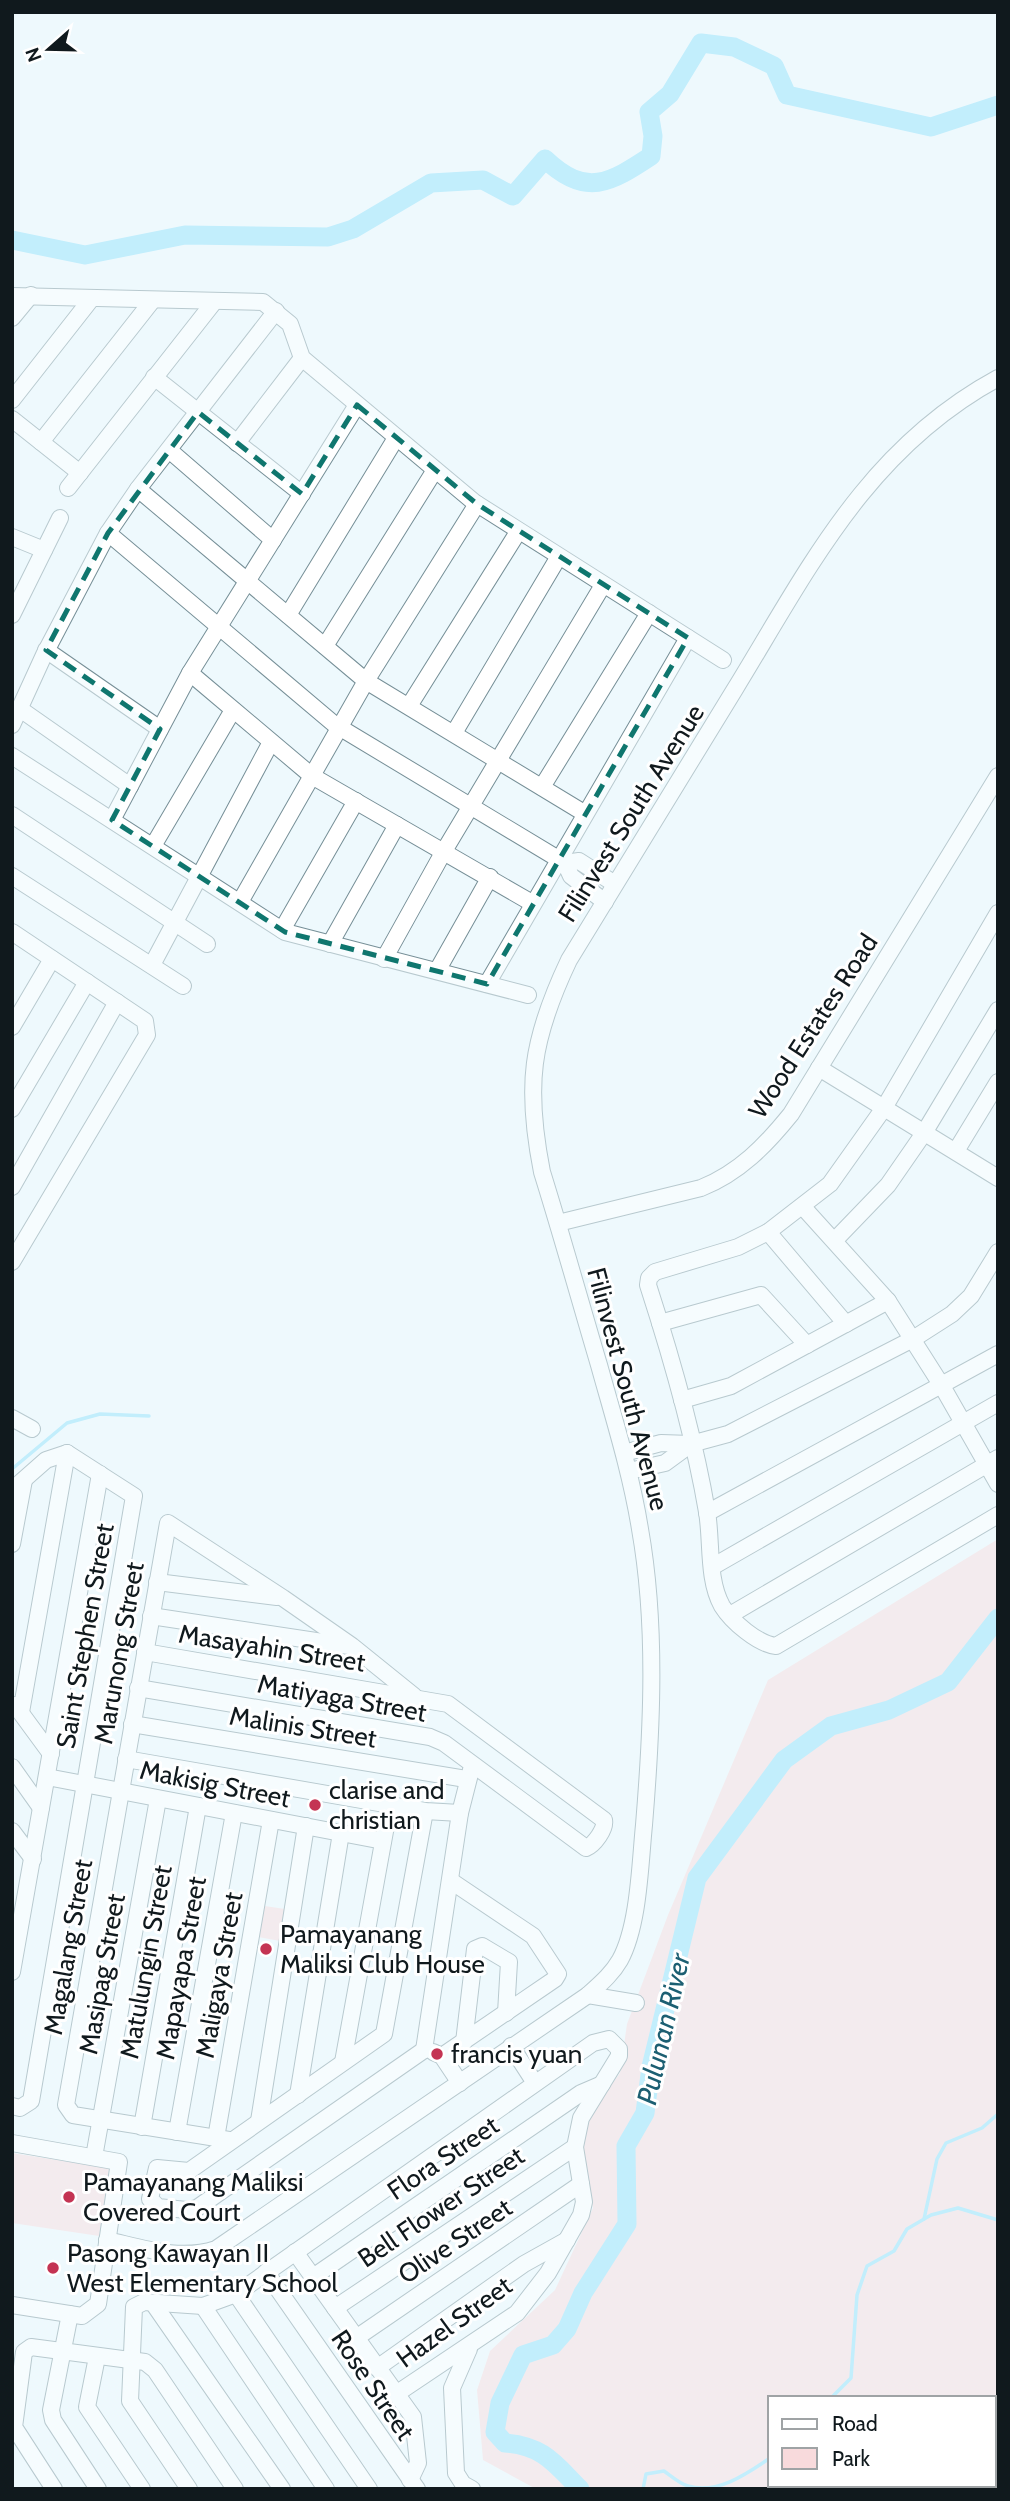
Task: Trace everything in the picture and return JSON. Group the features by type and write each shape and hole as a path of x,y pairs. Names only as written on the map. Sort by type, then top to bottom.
{"street":[{"path":"12,318 31,295"},
{"path":"12,296 263,302 290,324 302,358 477,505 723,660"},
{"path":"12,400 93,298"},
{"path":"41,443 152,301"},
{"path":"68,488 214,302"},
{"path":"12,725 46,650 108,533 138,489 276,311"},
{"path":"237,443 302,358"},
{"path":"155,377 302,494"},
{"name":"Filinvest South Avenue","path":"107,2240 182,2254 197,2255 216,2249 588,1995 605,1980 620,1959 627,1938 640,1867 646,1798 650,1676 648,1602 641,1531 629,1471 558,1223 533,1125 531,1087 535,1047 550,1000 569,960 851,506 900,448 957,402 998,378"},
{"path":"112,820 190,673 357,405"},
{"path":"12,419 80,473"},
{"path":"288,615 396,438"},
{"path":"169,450 273,540"},
{"path":"325,646 435,470"},
{"path":"138,489 366,681 499,759 584,813"},
{"path":"240,902 366,681 477,505"},
{"path":"12,615 60,518"},
{"path":"408,706 518,532"},
{"path":"108,533 339,728 561,861 571,876 605,902"},
{"path":"12,537 44,551"},
{"path":"453,733 558,558"},
{"path":"384,959 444,851 603,585"},
{"path":"542,787 649,613"},
{"path":"487,984 532,903 561,861 584,813 688,638"},
{"path":"46,650 160,729"},
{"path":"190,673 312,776 532,903"},
{"path":"20,709 130,786"},
{"path":"153,846 233,710"},
{"path":"152,965 271,742"},
{"path":"12,756 282,930 528,995"},
{"name":"Wood Estates Road","path":"558,1223 679,1196 720,1180 773,1136 791,1114 998,776"},
{"path":"282,930 356,801"},
{"path":"12,815 207,944"},
{"path":"330,944 397,825"},
{"path":"561,861 579,861 615,884"},
{"path":"12,876 183,986"},
{"path":"437,971 490,877"},
{"path":"998,913 884,1108 830,1184 768,1232 738,1247 655,1272 649,1278 682,1400 707,1513 712,1567 722,1605 766,1645 776,1646 998,1516"},
{"path":"12,1262 147,1035 145,1021 52,959 14,938"},
{"path":"12,1027 52,959"},
{"path":"12,1109 87,982"},
{"path":"12,1187 117,1002"},
{"path":"835,1240 888,1185 924,1133 998,1010"},
{"path":"819,1068 998,1178"},
{"path":"956,1151 998,1082"},
{"path":"803,1207 888,1301 963,1423 992,1462 998,1484"},
{"path":"768,1232 846,1324"},
{"path":"629,1471 665,1463 691,1444 751,1424 913,1339 952,1314 971,1296 998,1252"},
{"path":"660,1323 761,1294 807,1345"},
{"path":"682,1400 731,1387 888,1301"},
{"path":"707,1513 998,1354"},
{"path":"712,1567 998,1404"},
{"path":"12,1418 30,1428 12,1436"},
{"path":"624,1453 661,1443 691,1444"},
{"path":"13,1968 100,1474 67,1453"},
{"path":"12,1544 18,1485 46,1460 67,1453"},
{"path":"51,1754 16,1706 67,1453"},
{"path":"730,1615 992,1462"},
{"name":"Saint Stephen Street","path":"12,2106 20,2108 31,2101 134,1496 100,1474"},
{"name":"Marunong Street","path":"120,1791 168,1523 283,1598"},
{"path":"157,1581 283,1598 352,1646 414,1696"},
{"path":"151,1616 352,1646"},
{"name":"Masayahin Street","path":"145,1652 414,1696 458,1709 604,1820 605,1826 586,1849"},
{"name":"Matiyaga Street","path":"138,1688 430,1737 444,1743 469,1772 586,1849"},
{"name":"Malinis Street","path":"132,1724 469,1772"},
{"path":"126,1759 425,1811 460,1813"},
{"path":"12,1767 41,1808"},
{"path":"425,1811 387,2026 377,2039 298,2095 259,2121 223,2139 189,2171 157,2168 150,2199 158,2207 186,2210 197,2208 424,2050 460,1813 469,1772"},
{"name":"Makisig Street","path":"47,1777 383,1841"},
{"name":"Magalang Street","path":"101,2120 68,2112 66,2105 120,1791"},
{"name":"Masipag Street","path":"94,2157 158,1799"},
{"path":"343,2062 390,1804"},
{"name":"Matulungin Street","path":"142,2127 198,1806"},
{"name":"Mapayapa Street","path":"177,2132 234,1813"},
{"name":"Maligaya Street","path":"223,2139 271,1820"},
{"path":"259,2121 306,1826"},
{"path":"12,1831 33,1859"},
{"path":"298,2095 341,1833"},
{"path":"442,2056 555,1979 558,1974 533,1936 451,1881"},
{"path":"12,1898 23,1912"},
{"path":"464,2042 478,1947 482,1945 509,1962 506,2013"},
{"path":"588,1995 636,2003"},
{"name":"Hazel Street","path":"396,2394 470,2347 517,2313 548,2273 582,2215 584,2202 575,2147 581,2118 615,2066 619,2049 609,2039 593,2043 535,2083"},
{"path":"189,2489 133,2408 129,2394 135,2307 144,2302 203,2306 236,2294 535,2083 511,2046"},
{"path":"424,2050 442,2056 460,2083"},
{"name":"Flora Street","path":"313,2277 581,2094 603,2084"},
{"path":"101,2120 223,2139"},
{"path":"12,2143 119,2162 98,2304 82,2316 12,2305"},
{"name":"Bell Flower Street","path":"335,2308 575,2147"},
{"name":"Olive Street","path":"356,2338 581,2184"},
{"path":"377,2368 524,2264 567,2240"},
{"path":"295,2252 413,2417 418,2463 413,2484"},
{"name":"Rose Street","path":"266,2272 413,2484"},
{"path":"236,2294 369,2489"},
{"path":"153,2303 280,2486"},
{"path":"203,2306 326,2489"},
{"path":"69,2314 51,2410 53,2420 98,2489"},
{"path":"470,2347 452,2388 456,2473 463,2484 472,2489"},
{"path":"54,2489 19,2436 14,2417 26,2348 62,2350 145,2362 155,2371 235,2489"},
{"path":"97,2357 87,2407 142,2489"}],"highlighted area":[{"path":"357,405 477,504 688,638 487,984 285,932 112,820 160,729 46,650 108,533 198,412 302,494"}],"green space":[{"path":"998,1539 998,2489 536,2489 483,2460 477,2390 490,2351 555,2290 593,2208 578,2140 588,2116 620,2073 627,2024 668,1915 768,1680"},
{"path":"258,1905 285,1909 280,1941 253,1936"},
{"path":"12,2153 109,2168 99,2236 12,2223"}],"waterway":[{"path":"12,240 85,255 185,235 328,237 353,229 431,183 483,180 513,196 545,159 573,179 586,182 610,179 651,156 653,136 649,112 670,94 701,43 734,47 774,66 787,95 931,127 998,105"},
{"path":"12,1469 67,1423 100,1414 149,1416"},
{"name":"Pulunan River","path":"580,2489 556,2464 539,2452 505,2443 495,2432 500,2403 523,2355 553,2345 567,2329 583,2293 627,2224 626,2146 645,2113 651,2067 697,1878 784,1760 831,1726 889,1710 948,1682 998,1618"},
{"path":"924,2219 937,2159 946,2143 982,2128 998,2114"},
{"path":"833,2396 851,2378 857,2295 867,2266 894,2251 907,2229 931,2215 958,2208 998,2220"},
{"path":"643,2489 646,2474 664,2471 688,2486 710,2488 732,2481 768,2459"}],"place":[{"name":"clarise and christian","path":"315,1805"},
{"name":"Pamayanang Maliksi Club House","path":"266,1949"},
{"name":"francis yuan","path":"437,2054"},
{"name":"Pamayanang Maliksi Covered Court","path":"69,2197"},
{"name":"Pasong Kawayan II West Elementary School","path":"53,2268"}]}
